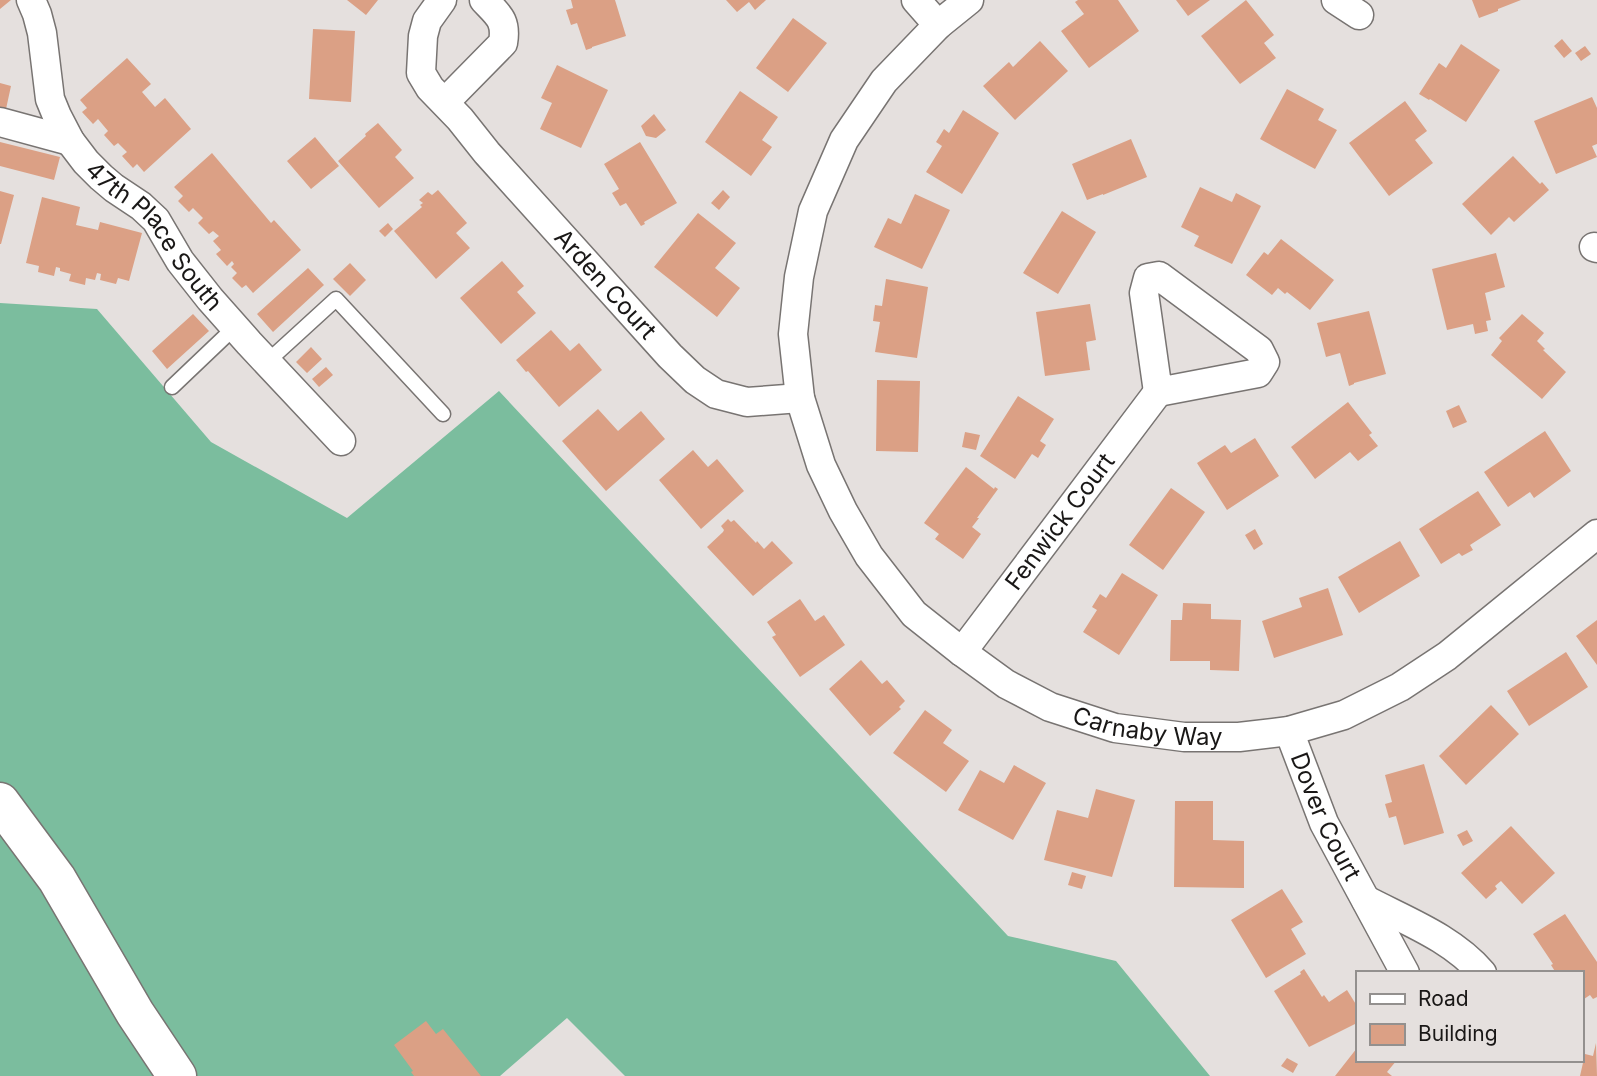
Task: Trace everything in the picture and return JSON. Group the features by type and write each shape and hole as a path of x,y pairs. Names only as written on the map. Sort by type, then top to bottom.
{"street":[{"name":"47th Place South","path":"31,0 42,33 50,99 70,141 101,177 141,205 156,220 180,261 235,327 341,441"},
{"name":"Arden Court","path":"442,0 427,20 423,36 421,73 430,88 496,163 670,356 695,380 716,394 747,402 800,398"},
{"path":"445,102 503,43 505,31 502,19 484,0"},
{"path":"916,0 938,25"},
{"name":"Carnaby Way","path":"969,0 938,25 884,81 844,140 813,211 799,277 793,334 800,398 821,465 869,556 914,614 1006,684 1050,707 1115,727 1184,737 1239,737 1289,731 1343,715 1400,687 1447,656 1597,534"},
{"path":"0,122 70,141"},
{"path":"1159,276 1259,350 1265,362 1258,373 1158,392 1144,293 1148,278 1159,276"},
{"name":"Fenwick Court","path":"961,652 1158,392"},
{"name":"Dover Court","path":"1289,731 1324,822 1404,971"},
{"path":"0,802 57,880 135,1013 177,1076"},
{"name":"Dover Court","path":"1366,900 1439,937 1462,952 1480,971"}],"lane":[{"path":"267,362 337,299 443,414"},
{"path":"172,387 235,327"}],"green space":[{"path":"0,303 97,309 211,442 347,518 499,391 1008,936 1116,961 1210,1076 625,1076 567,1018 500,1076 0,1076"}],"building":[{"path":"0,0 11,0 0,9"},
{"path":"347,0 378,0 366,15"},
{"path":"571,0 615,0 626,36 586,50 577,23 571,25 566,10 573,8"},
{"path":"726,0 766,0 755,10 749,2 737,12"},
{"path":"1118,0 1139,31 1089,68 1061,31 1084,14 1075,2"},
{"path":"1176,0 1210,0 1188,16"},
{"path":"1246,0 1274,35 1264,43 1276,58 1240,84 1201,36"},
{"path":"1472,0 1521,0 1479,18"},
{"path":"793,18 827,43 788,92 756,68"},
{"path":"313,29 355,31 351,102 309,99"},
{"path":"1562,39 1572,51 1564,58 1554,46"},
{"path":"1040,41 1068,71 1015,120 983,86 1009,62 1013,67"},
{"path":"1461,44 1500,70 1466,122 1419,94 1439,63 1446,68"},
{"path":"1585,46 1591,54 1581,61 1575,53"},
{"path":"127,58 151,84 142,92 155,107 165,98 191,129 144,172 137,164 133,168 122,156 127,152 118,143 114,146 104,135 108,131 98,119 93,124 82,112 87,108 80,100"},
{"path":"557,65 608,90 581,148 540,129 552,103 541,98"},
{"path":"0,83 11,86 6,109 0,107"},
{"path":"1287,89 1324,109 1318,120 1337,130 1315,169 1260,139"},
{"path":"740,91 778,117 762,140 772,147 751,176 705,142"},
{"path":"1592,97 1597,108 1597,144 1592,146 1597,157 1556,174 1534,121"},
{"path":"1405,101 1427,131 1415,140 1433,163 1389,196 1349,143"},
{"path":"963,110 999,133 962,194 926,172 942,146 936,142 944,129 949,133"},
{"path":"654,114 666,130 656,138 646,136 641,126"},
{"path":"378,123 402,150 395,157 414,178 379,208 338,161"},
{"path":"315,137 339,166 311,189 287,161"},
{"path":"1131,139 1147,177 1087,200 1072,164"},
{"path":"0,142 60,157 54,180 0,166"},
{"path":"640,142 677,203 641,226 626,203 620,206 612,193 619,189 604,164"},
{"path":"212,153 271,223 274,220 301,250 253,293 246,285 242,288 232,278 237,273 231,267 234,264 232,261 227,266 216,254 221,250 213,241 219,236 213,231 209,234 198,223 203,218 193,208 189,212 178,201 183,196 174,187"},
{"path":"1513,156 1549,190 1514,222 1509,217 1491,235 1462,204"},
{"path":"1200,187 1232,202 1236,193 1261,206 1232,264 1194,246 1199,236 1181,227"},
{"path":"438,190 467,223 456,233 470,248 436,279 394,231 422,207 420,205 423,203 419,200 428,192 432,195"},
{"path":"723,190 730,197 719,210 711,203"},
{"path":"0,191 14,195 1,244 0,244"},
{"path":"915,194 950,210 922,269 874,247 888,218 901,224"},
{"path":"42,197 80,207 76,225 98,230 100,222 142,233 129,281 118,278 116,284 100,280 101,274 97,273 95,280 86,278 85,285 69,281 71,274 60,271 60,268 56,267 54,276 38,272 39,266 26,263"},
{"path":"1062,211 1096,232 1058,294 1023,273"},
{"path":"698,213 736,243 715,268 740,288 717,317 654,267"},
{"path":"388,223 393,229 385,237 379,231"},
{"path":"1281,239 1334,280 1310,310 1278,288 1272,295 1246,275 1264,252 1268,255"},
{"path":"1496,253 1505,287 1485,293 1491,320 1486,321 1488,331 1475,334 1473,324 1447,330 1432,269"},
{"path":"502,261 524,286 517,292 536,313 501,344 460,298"},
{"path":"350,263 366,280 350,296 333,279"},
{"path":"308,268 324,285 273,332 257,314"},
{"path":"886,279 928,287 917,358 875,352 880,322 873,321 875,305 882,306"},
{"path":"1090,304 1096,340 1086,342 1090,370 1045,376 1036,312"},
{"path":"1369,311 1386,374 1349,386 1340,353 1326,357 1317,323"},
{"path":"193,314 209,331 167,369 152,351"},
{"path":"1522,314 1544,333 1537,341 1566,372 1542,399 1491,355 1502,341 1499,338"},
{"path":"551,330 570,351 579,343 602,370 559,407 516,360"},
{"path":"311,347 322,359 307,373 296,362"},
{"path":"326,367 333,375 319,387 312,379"},
{"path":"877,380 920,381 918,452 876,451"},
{"path":"1018,396 1054,419 1040,441 1046,445 1038,458 1032,454 1015,479 980,456"},
{"path":"1348,402 1372,433 1369,435 1378,446 1358,461 1350,452 1315,479 1291,447"},
{"path":"1459,405 1467,422 1453,428 1446,411"},
{"path":"598,409 618,431 641,411 665,439 606,491 562,441"},
{"path":"1545,431 1571,471 1534,498 1530,492 1508,507 1484,472"},
{"path":"965,432 980,435 976,450 962,447"},
{"path":"1255,438 1279,476 1227,510 1197,463 1225,445 1231,453"},
{"path":"693,450 708,467 717,459 744,491 701,529 659,480"},
{"path":"966,467 994,489 998,489 972,527 981,534 963,559 935,539 939,534 924,523"},
{"path":"1171,488 1205,512 1163,570 1129,545"},
{"path":"1478,491 1501,525 1470,545 1473,550 1462,556 1459,553 1441,564 1419,529"},
{"path":"728,519 731,522 734,520 764,549 772,541 793,563 753,596 707,547 723,532 721,526"},
{"path":"1255,529 1263,544 1254,550 1245,535"},
{"path":"1400,541 1420,576 1359,613 1338,577"},
{"path":"1122,573 1158,595 1119,655 1083,632 1097,610 1092,607 1100,594 1106,598"},
{"path":"1328,588 1343,635 1274,658 1262,621 1302,607 1299,598"},
{"path":"800,599 815,621 824,615 845,645 800,677 772,637 776,635 767,622"},
{"path":"1183,603 1211,604 1211,619 1241,620 1239,671 1210,670 1210,661 1170,661 1171,620 1182,620"},
{"path":"1597,620 1597,665 1576,636"},
{"path":"1566,652 1588,687 1529,726 1507,691"},
{"path":"861,660 882,684 887,680 905,701 899,707 901,709 870,736 829,689"},
{"path":"1491,705 1519,734 1466,785 1439,756"},
{"path":"925,710 952,730 943,743 969,761 946,792 893,753"},
{"path":"1424,764 1444,833 1404,845 1396,816 1389,818 1385,804 1392,802 1385,775"},
{"path":"1014,765 1046,783 1013,840 958,810 980,770 1004,783"},
{"path":"1096,789 1135,800 1112,877 1044,860 1057,810 1088,818"},
{"path":"1175,801 1213,801 1213,840 1244,841 1244,888 1174,887"},
{"path":"1511,826 1555,873 1522,904 1501,881 1486,899 1461,873"},
{"path":"1467,830 1473,841 1463,846 1457,835"},
{"path":"1072,872 1086,876 1082,889 1068,885"},
{"path":"1282,889 1303,922 1291,929 1306,954 1266,978 1231,920"},
{"path":"1565,914 1597,962 1597,997 1593,999 1590,995 1583,1000 1583,971 1555,971 1533,934"},
{"path":"1304,969 1322,997 1324,995 1329,1002 1347,990 1356,1004 1356,1024 1309,1047 1274,991 1301,974"},
{"path":"426,1021 436,1034 443,1029 481,1076 414,1076 394,1045"},
{"path":"1596,1043 1597,1076 1580,1076 1585,1054 1593,1056"},
{"path":"1356,1049 1356,1062 1395,1062 1387,1072 1392,1076 1335,1076"},
{"path":"1287,1058 1298,1064 1293,1073 1281,1066"}]}
